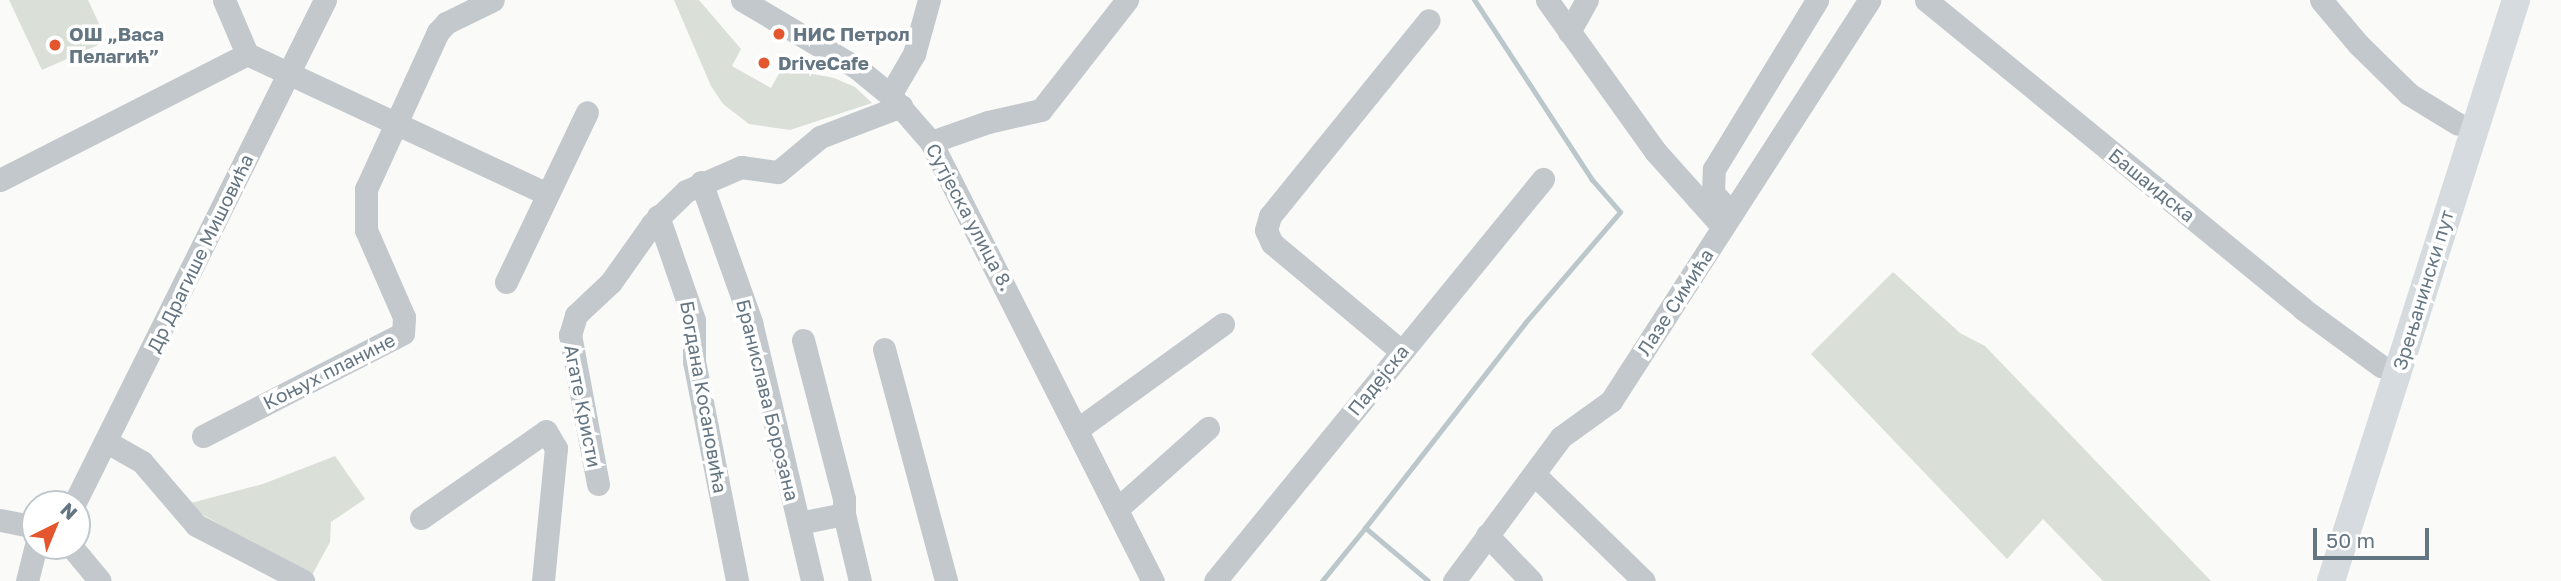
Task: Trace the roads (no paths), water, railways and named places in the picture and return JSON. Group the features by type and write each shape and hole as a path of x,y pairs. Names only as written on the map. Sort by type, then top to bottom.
{"main road":[{"name":"Зрењанински пут","path":"2314,581 2497,0"},
{"name":"Зрењанински пут","path":"2331,581 2516,0"}],"street":[{"path":"224,0 247,54 547,194"},
{"name":"Др Драгише Мишовића","path":"81,490 325,0"},
{"path":"395,122 446,23 493,0"},
{"name":"Сутјеска улица 8.","path":"742,0 829,49 895,101 931,142 1153,581"},
{"path":"895,101 914,54 929,0"},
{"path":"931,142 988,122 1041,110 1127,0"},
{"path":"1547,0 1655,151 1728,220"},
{"path":"1569,32 1587,0"},
{"path":"1728,220 1713,193 1714,169 1817,0"},
{"name":"Лазе Симића","path":"1454,581 1561,437 1611,401 1869,0"},
{"name":"Башаидска","path":"1926,0 2302,309 2381,366"},
{"path":"2321,0 2358,44 2409,94 2458,124"},
{"path":"1401,351 1272,243 1266,230 1270,216 1429,20"},
{"path":"0,180 247,54"},
{"name":"Агате Кристи","path":"598,484 570,328 576,315 620,271 658,216 701,183 741,167 778,172 820,137 895,101"},
{"path":"506,282 587,112"},
{"name":"Коњух планине","path":"203,436 403,333 404,317 366,230 362,204 395,122"},
{"name":"Падејска","path":"1215,581 1543,179"},
{"name":"Бранислава Борозана","path":"701,183 751,322 812,581"},
{"name":"Богдана Косановића","path":"658,216 694,320 694,361 737,581"},
{"path":"1078,429 1223,324"},
{"path":"803,340 844,499 844,514 860,581"},
{"path":"884,349 946,581"},
{"path":"1117,509 1208,428"},
{"path":"421,518 546,431 556,448 543,581"},
{"path":"107,442 142,462 196,525 303,581"},
{"path":"1534,474 1644,581"},
{"path":"799,523 844,514"},
{"path":"1,522 21,525"},
{"path":"1487,535 1531,581"},
{"path":"27,581 32,560"},
{"path":"83,560 100,581"}],"waterway":[{"path":"1428,581 1365,528 1525,323 1620,212 1592,180 1474,0"},
{"path":"1322,581 1365,528"}],"place":[{"name":"НИС Петрол","path":"779,34"},
{"name":"ОШ „Васа Пелагић”","path":"55,45"},
{"name":"DriveCafe","path":"764,63"}]}
